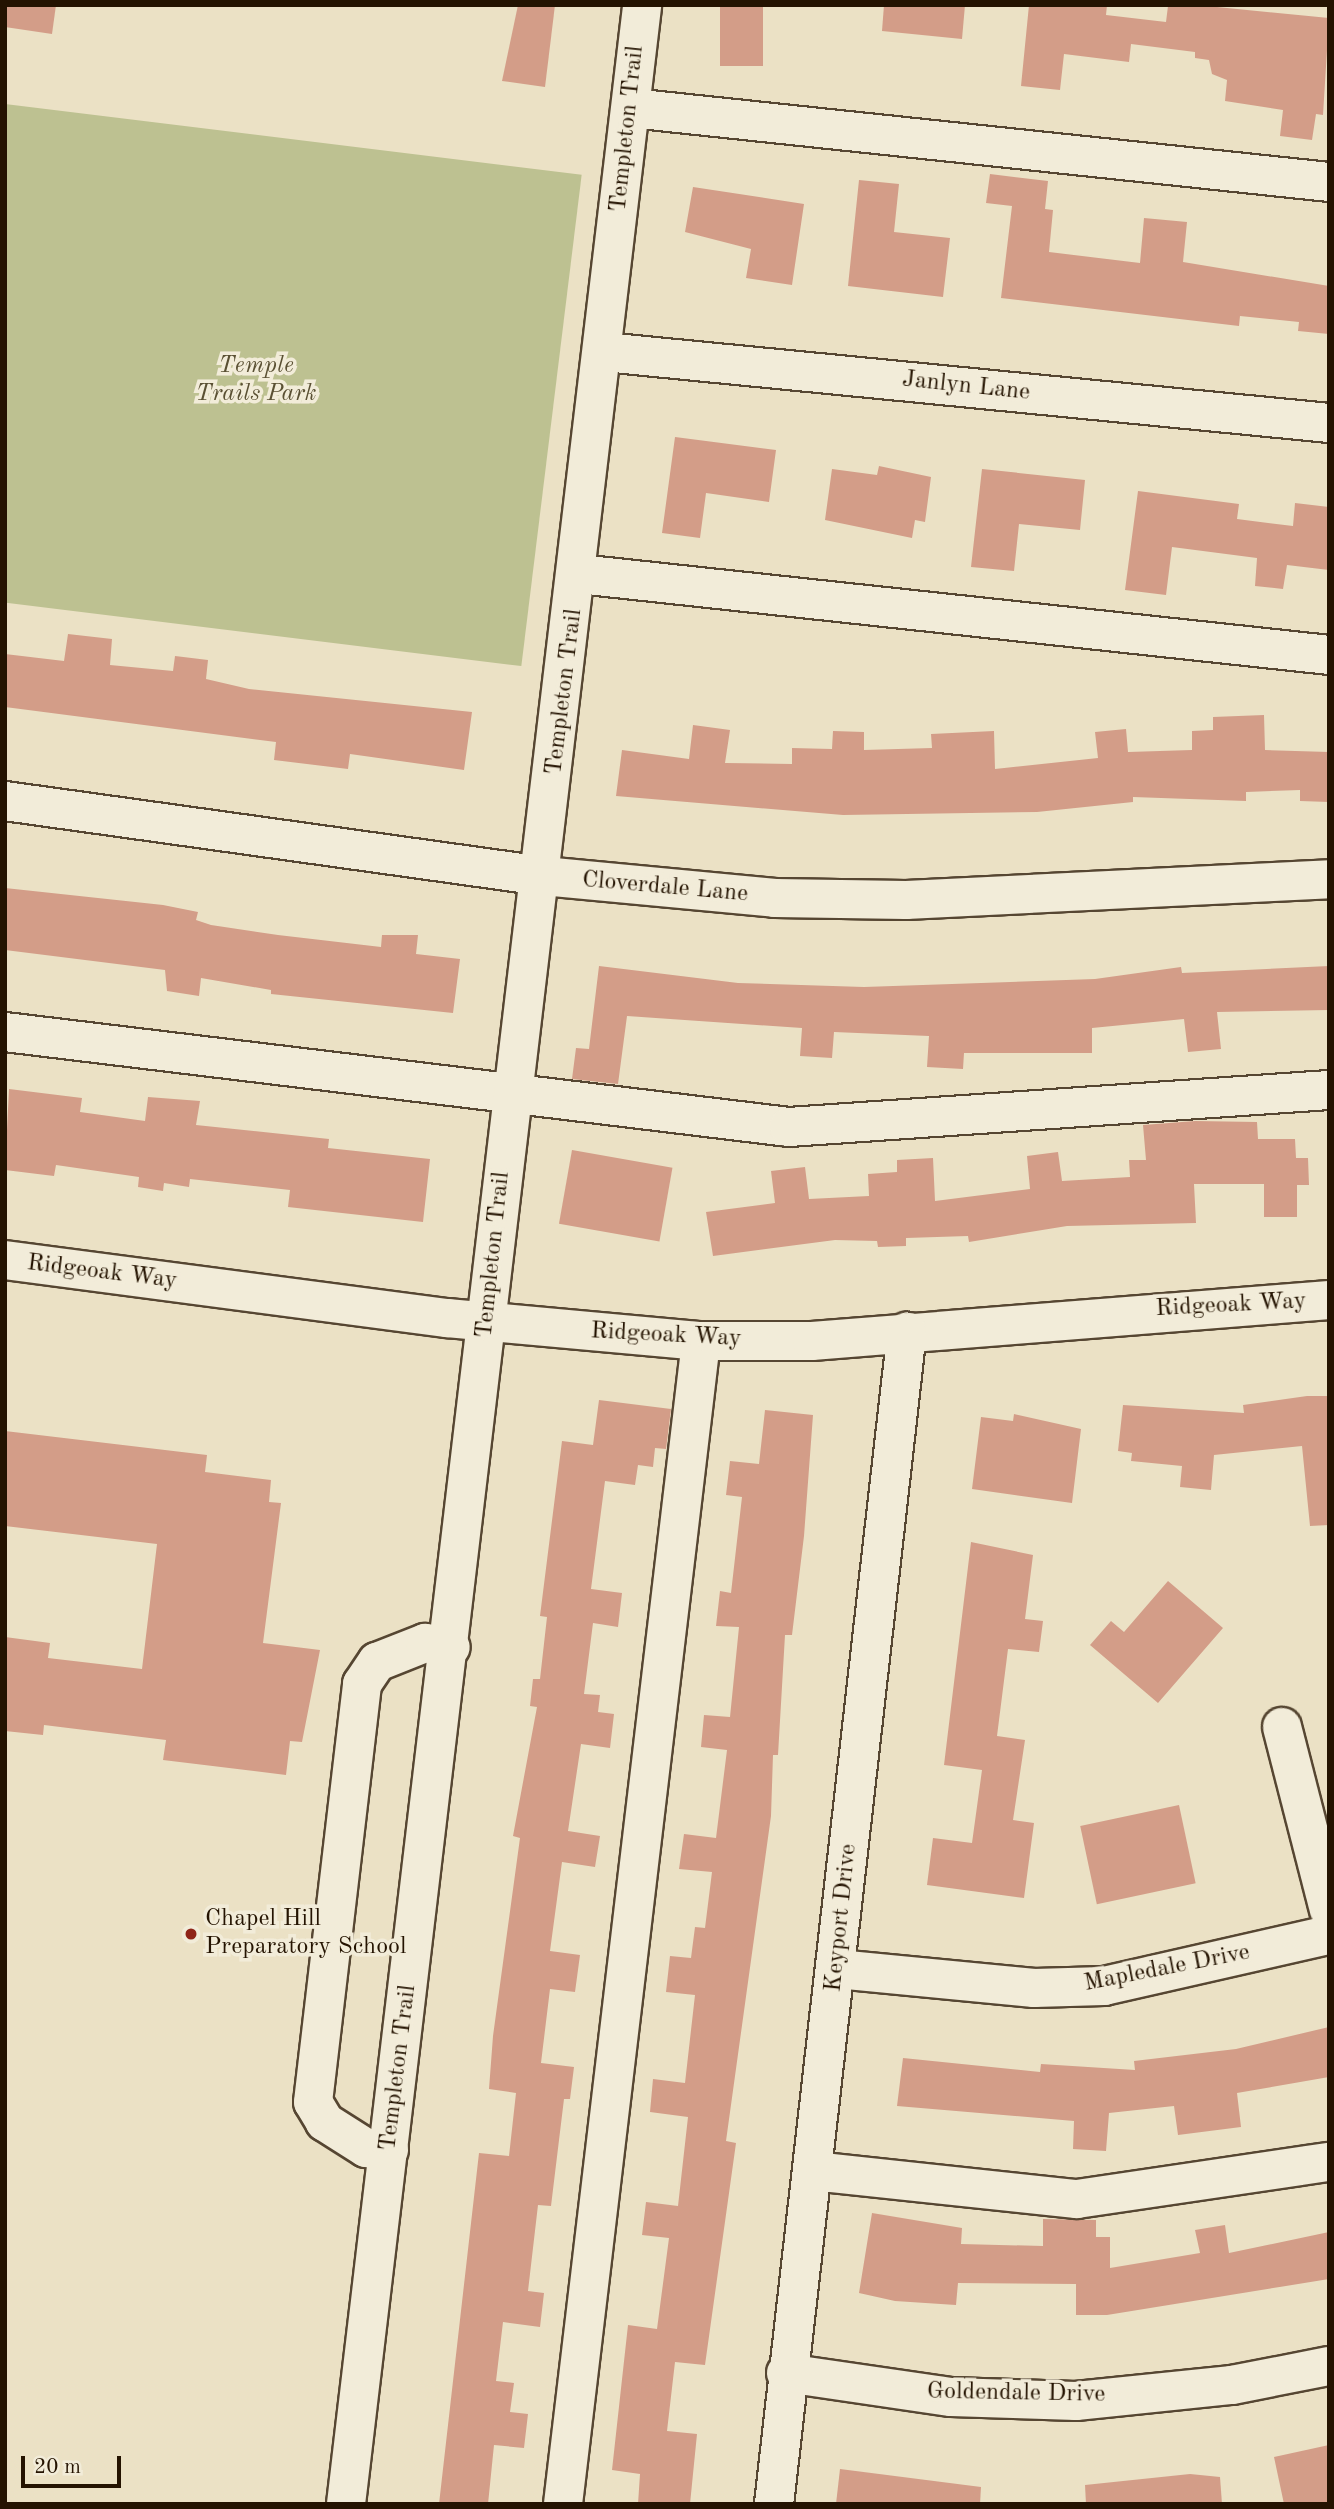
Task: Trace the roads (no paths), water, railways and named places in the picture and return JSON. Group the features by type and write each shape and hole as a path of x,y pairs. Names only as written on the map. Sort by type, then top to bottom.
{"street":[{"name":"Templeton Trail","path":"346,2504 451,1647 513,1093 543,876 579,574 642,5"},
{"path":"631,108 1329,182"},
{"name":"Janlyn Lane","path":"604,352 1329,423"},
{"path":"579,574 1329,654"},
{"name":"Cloverdale Lane","path":"5,801 543,876 775,898 906,900 1329,879"},
{"path":"5,1032 789,1128 1329,1090"},
{"name":"Ridgeoak Way","path":"5,1260 487,1322 701,1341 906,1332 1329,1300"},
{"name":"Keyport Drive","path":"774,2504 786,2373 837,1969 906,1332"},
{"path":"563,2504 701,1341"},
{"path":"389,2150 355,2141 325,2122 313,2102 362,1684 377,1662 425,1643 451,1647"},
{"path":"1282,1727 1329,1910"},
{"name":"Mapledale Drive","path":"837,1969 1034,1988 1104,1986 1329,1935"},
{"path":"813,2171 1077,2199 1329,2162"},
{"name":"Goldendale Drive","path":"786,2373 951,2397 1076,2401 1232,2385 1329,2365"}],"place":[{"name":"Chapel Hill Preparatory School","path":"191,1934"}],"park label":[{"name":"Temple Trails Park","path":"256,381"}]}
